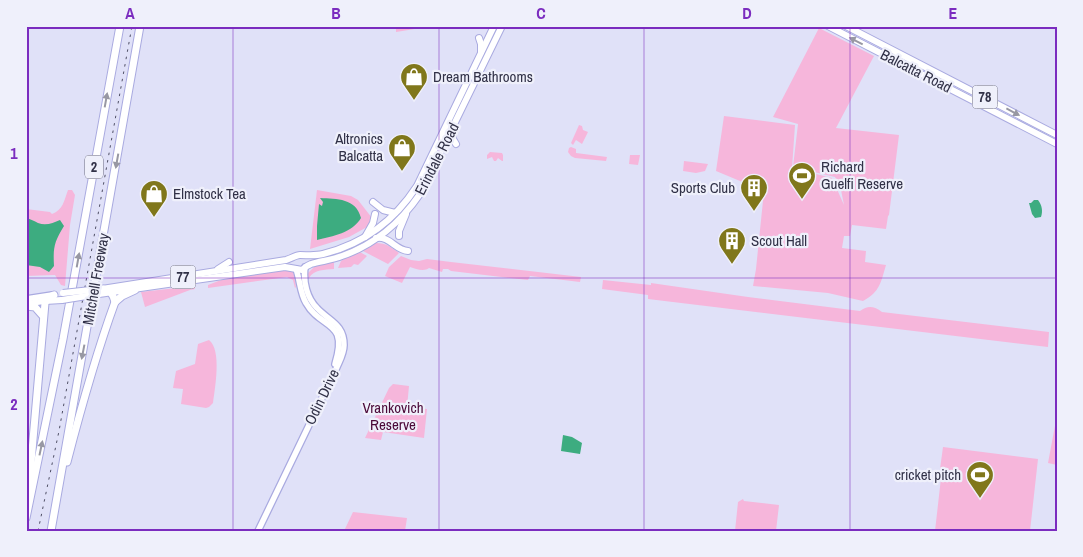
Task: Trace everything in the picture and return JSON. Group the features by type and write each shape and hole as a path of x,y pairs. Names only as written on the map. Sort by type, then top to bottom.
{"highway":[{"name":"Mitchell Freeway","path":"27,516 64,339 120,26"},
{"name":"Mitchell Freeway","path":"51,531 140,26"},
{"path":"101,291 107,290 112,293 115,302"},
{"path":"54,513 81,408 104,331 115,302 134,290"},
{"path":"27,516 43,316 45,301 54,295"},
{"path":"26,305 35,307 43,316"}],"main road":[{"name":"Erindale Road","path":"26,305 63,296 286,260 297,256 315,256 338,250 364,238 379,228 395,213 417,186 494,26"},
{"name":"Erindale Road","path":"112,293 285,267 300,270 358,249 376,238 407,211 425,187 502,26"},
{"name":"Balcatta Road","path":"828,26 1057,144"},
{"name":"Balcatta Road","path":"846,26 1057,135"},
{"path":"479,38 481,53"},
{"path":"453,128 453,139 456,144"},
{"path":"373,202 384,210 395,213"},
{"path":"399,236 399,231 407,211"},
{"path":"364,238 373,223 374,214"},
{"path":"376,238 385,238 403,250 408,250"},
{"path":"303,256 307,260 306,267"},
{"path":"294,258 292,263 295,268"},
{"path":"210,272 229,262"},
{"name":"Odin Drive","path":"256,531 337,367 344,347 343,334 340,329 309,298 305,281 306,267"},
{"name":"Odin Drive","path":"256,531 335,363 339,345 338,336 332,327 314,313 306,303 295,268"},
{"name":"Erindale Road","path":"26,300 54,295 63,296"}],"green space":[{"path":"396,26 433,26 396,32"},
{"path":"819,28 874,56 836,128 899,135 886,229 852,225 850,236 844,236 842,248 866,251 865,262 886,265 876,290 869,298 863,301 828,293 753,286 764,191 716,171 724,116 795,125 792,168 832,178 844,205 841,190 835,177 793,167 798,124 773,117"},
{"path":"579,125 588,132 582,144 576,140 573,145 571,143"},
{"path":"571,147 576,149 576,153 607,157 606,161 575,158 568,152"},
{"path":"490,152 502,153 503,161 498,158 494,161 492,157 487,159 487,155"},
{"path":"630,155 640,155 638,165 629,164"},
{"path":"684,161 708,164 705,171 696,173 683,171"},
{"path":"68,190 72,190 75,195 70,225 65,286 61,285 55,275 26,276 26,209 50,212 52,214 61,208"},
{"path":"317,190 351,196 358,200 372,218 367,227 349,237 310,249"},
{"path":"376,243 388,246 399,253 388,264 363,251"},
{"path":"358,251 367,256 358,265 354,264 351,267 338,268 341,261"},
{"path":"401,256 419,261 427,259 581,277 580,282 530,276 528,280 451,271 448,269 443,269 442,272 429,268 422,270 410,267 402,283 385,276 389,267"},
{"path":"334,262 334,269 317,271 308,277 308,273 315,266"},
{"path":"288,269 293,270 295,288 293,280 287,277 208,288 208,285 221,280"},
{"path":"603,280 651,285 651,283 860,311 871,307 882,312 1049,332 1048,347 648,299 648,295 602,289"},
{"path":"194,286 195,289 145,307 141,292"},
{"path":"209,340 213,345 217,360 213,403 206,408 181,404 183,389 173,388 176,371 195,364 198,344"},
{"name":"Vrankovich Reserve","path":"393,384 409,386 407,407 427,409 424,438 383,432 381,440 365,438 389,388"},
{"path":"1057,415 1057,465 1048,463"},
{"path":"943,447 1038,459 1030,531 935,531"},
{"path":"743,499 744,501 779,505 776,531 735,531 738,502"},
{"path":"353,512 407,518 405,531 344,531"}],"shaded area":[{"path":"320,198 339,199 350,203 358,211 361,218 353,227 347,230 317,240 319,204 322,206 323,202"},
{"path":"1038,200 1040,204 1042,210 1041,217 1035,218 1032,214 1029,203"},
{"path":"26,218 44,224 60,220 64,226 55,245 54,266 49,272 40,267 26,265"},
{"path":"563,435 572,437 582,443 580,454 561,451"}],"railway":[{"path":"38,531 59,431 132,26"}],"place":[{"name":"Dream Bathrooms","path":"414,101"},
{"name":"Altronics Balcatta","path":"402,172"},
{"name":"Richard Guelfi Reserve","path":"802,200"},
{"name":"Sports Club","path":"754,212"},
{"name":"Elmstock Tea","path":"154,218"},
{"name":"Scout Hall","path":"732,265"},
{"name":"cricket pitch","path":"980,499"}]}
